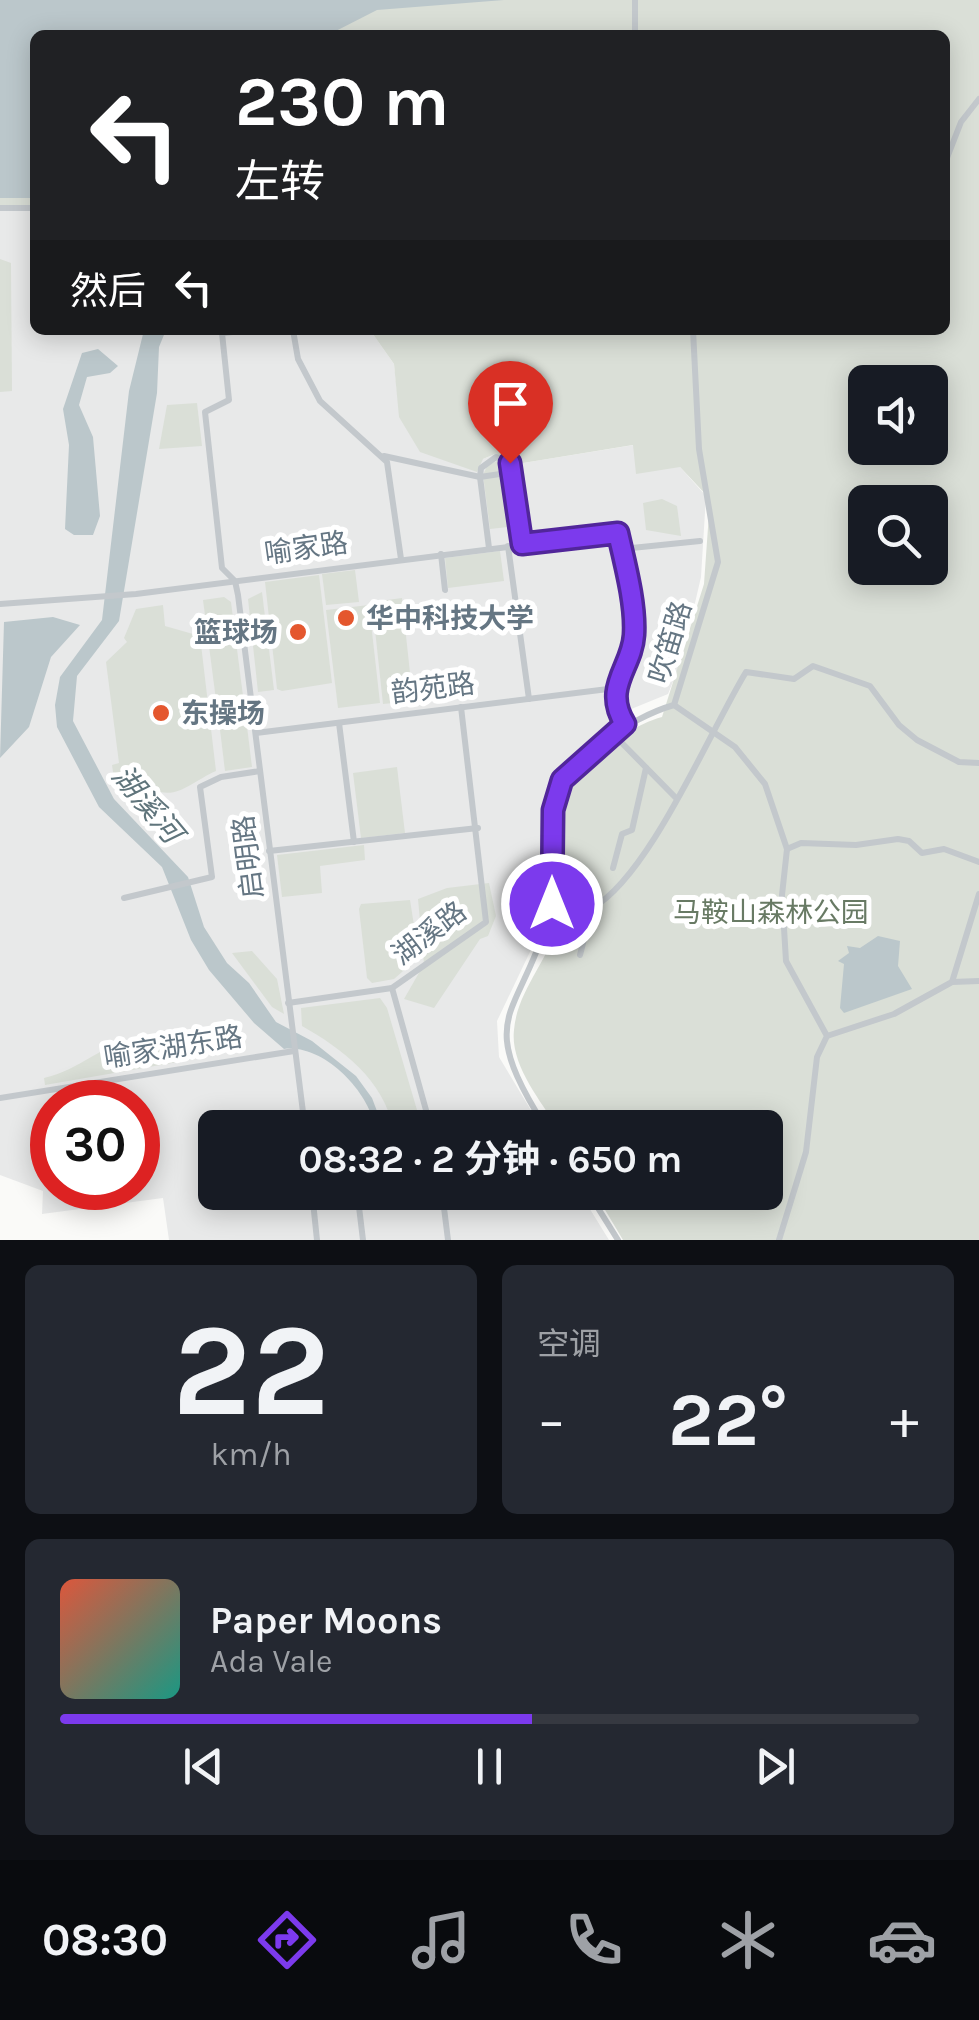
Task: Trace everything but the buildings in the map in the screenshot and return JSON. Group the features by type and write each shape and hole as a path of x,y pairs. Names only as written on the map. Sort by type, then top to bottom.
{"street":[{"path":"635,0 635,30"},
{"path":"950,150 961,122 979,98"},
{"path":"0,208 30,208"},
{"name":"启明路","path":"222,335 230,400 205,412 222,568 235,581 302,1110"},
{"path":"293,335 298,359 320,401 384,456 480,478 514,472"},
{"name":"吹笛路","path":"535,1110 512,1070 504,1041 506,1021 541,942 552,904 553,810 562,780 625,724 674,706 718,562 699,449 693,335"},
{"path":"384,456 401,559"},
{"path":"489,548 480,478 481,468 496,457 510,463 514,472 522,544"},
{"name":"喻家路","path":"0,604 136,594 618,533 622,550"},
{"path":"625,724 618,714 616,688 634,634 622,550 700,541"},
{"path":"508,546 529,699"},
{"path":"441,554 444,590"},
{"path":"580,956 592,908 610,898 677,798 705,754 710,733 746,672 794,679 813,666 870,686 899,725 917,740 959,762 979,763"},
{"name":"韵苑路","path":"256,733 616,688"},
{"path":"674,706 735,747 766,784 787,848 782,895 786,960 827,1036"},
{"name":"湖溪路","path":"426,1110 392,988 486,922 462,707"},
{"path":"339,722 354,842"},
{"path":"614,735 677,798"},
{"path":"612,868 622,834 632,830 646,768"},
{"path":"124,898 212,877 200,787 221,776 260,772"},
{"path":"270,852 478,828"},
{"path":"787,848 898,839 909,841 922,853 944,849 979,862"},
{"path":"952,982 979,894"},
{"path":"780,1240 806,1152 817,1057 827,1036 894,1014 952,982 979,981"},
{"path":"288,1003 392,988"},
{"name":"喻家湖东路","path":"0,1098 294,1051"},
{"path":"314,1210 317,1240"},
{"path":"360,1210 364,1240"},
{"path":"444,1210 448,1238"},
{"path":"599,1210 618,1240"}],"shaded area":[{"name":"华中科技大学","path":"0,0 30,30 30,335 374,335 394,364 400,417 483,459 495,454 517,464 634,445 680,467 706,496 701,577 682,659 668,694 619,714 548,784 545,907 538,935 497,1021 499,1057 531,1110 198,1110 198,1210 590,1210 609,1240 169,1240 163,1198 160,1198 160,1080 30,1080 30,1186 0,1175"},
{"path":"0,0 504,0 377,10 338,30 30,30 30,198 0,198"},
{"path":"143,335 164,335 159,347 157,393 119,621 77,676 73,721 114,799 188,877 204,927 227,963 249,983 276,1022 312,1041 356,1076 377,1110 369,1110 353,1085 328,1062 299,1049 284,1049 254,1023 209,970 191,940 162,867 99,807 57,727 55,705 60,677 102,620 129,391"},
{"path":"98,349 118,366 110,373 87,377 79,405 93,437 100,516 93,535 74,535 65,529 69,445 63,409 82,353"},
{"path":"53,617 80,625 51,657 29,727 0,758 4,622"},
{"path":"878,936 900,941 898,966 912,989 844,1013 840,1008 844,964 838,961 849,953 847,946 860,948"}],"green space":[{"name":"马鞍山森林公园","path":"0,0 979,0 979,1240 623,1240 605,1210 783,1210 783,1110 546,1110 528,1081 514,1043 521,1002 558,923 562,896 561,829 566,799 585,768 614,741 662,717 704,584 710,499 680,467 636,474 633,445 517,464 495,454 483,459 477,472 420,452 399,417 394,364 374,335 950,335 950,30 30,30 30,208 0,209"},
{"path":"0,259 11,263 12,391 0,392"},
{"path":"197,403 202,446 159,449 167,405"},
{"path":"499,460 509,470 517,526 490,529 483,475 487,466"},
{"path":"662,499 677,506 681,536 646,530 643,503"},
{"path":"500,551 504,581 448,588 445,558"},
{"path":"355,570 359,602 326,605 322,574"},
{"name":"篮球场","path":"319,575 332,683 282,691 277,689 265,582"},
{"path":"262,592 274,690 258,692 248,599"},
{"path":"224,597 231,602 243,696 216,700 203,600"},
{"path":"402,598 413,701 383,704 372,602"},
{"name":"东操场","path":"163,605 165,626 200,636 216,771 168,793 148,786 136,776 114,779 112,765 119,763 106,662 127,642 124,638 136,609"},
{"path":"369,605 380,703 338,708 326,610"},
{"path":"244,702 252,767 225,771 217,705"},
{"path":"397,767 405,833 361,838 353,773"},
{"path":"364,845 365,860 320,866 322,893 282,897 277,855"},
{"path":"489,883 496,916 488,936 480,939 434,1008 404,999 424,964 418,899 447,888"},
{"path":"410,900 419,957 394,979 372,983 367,978 361,904"},
{"path":"252,951 277,979 284,1014 272,1007 232,953"},
{"path":"380,998 387,1008 417,1110 388,1110 371,1080 359,1068 302,1026 301,1008"},
{"path":"138,1038 194,1047 195,1059 74,1080 44,1080 44,1078"}],"place":[{"name":"华中科技大学","path":"346,618"},
{"name":"篮球场","path":"298,632"},
{"name":"东操场","path":"161,713"}],"route":[{"path":"510,463 522,544 618,533 634,634 616,688 618,714 625,724 562,780 553,810 552,904"}],"water label":[{"name":"湖溪河","path":"147,804"}]}
